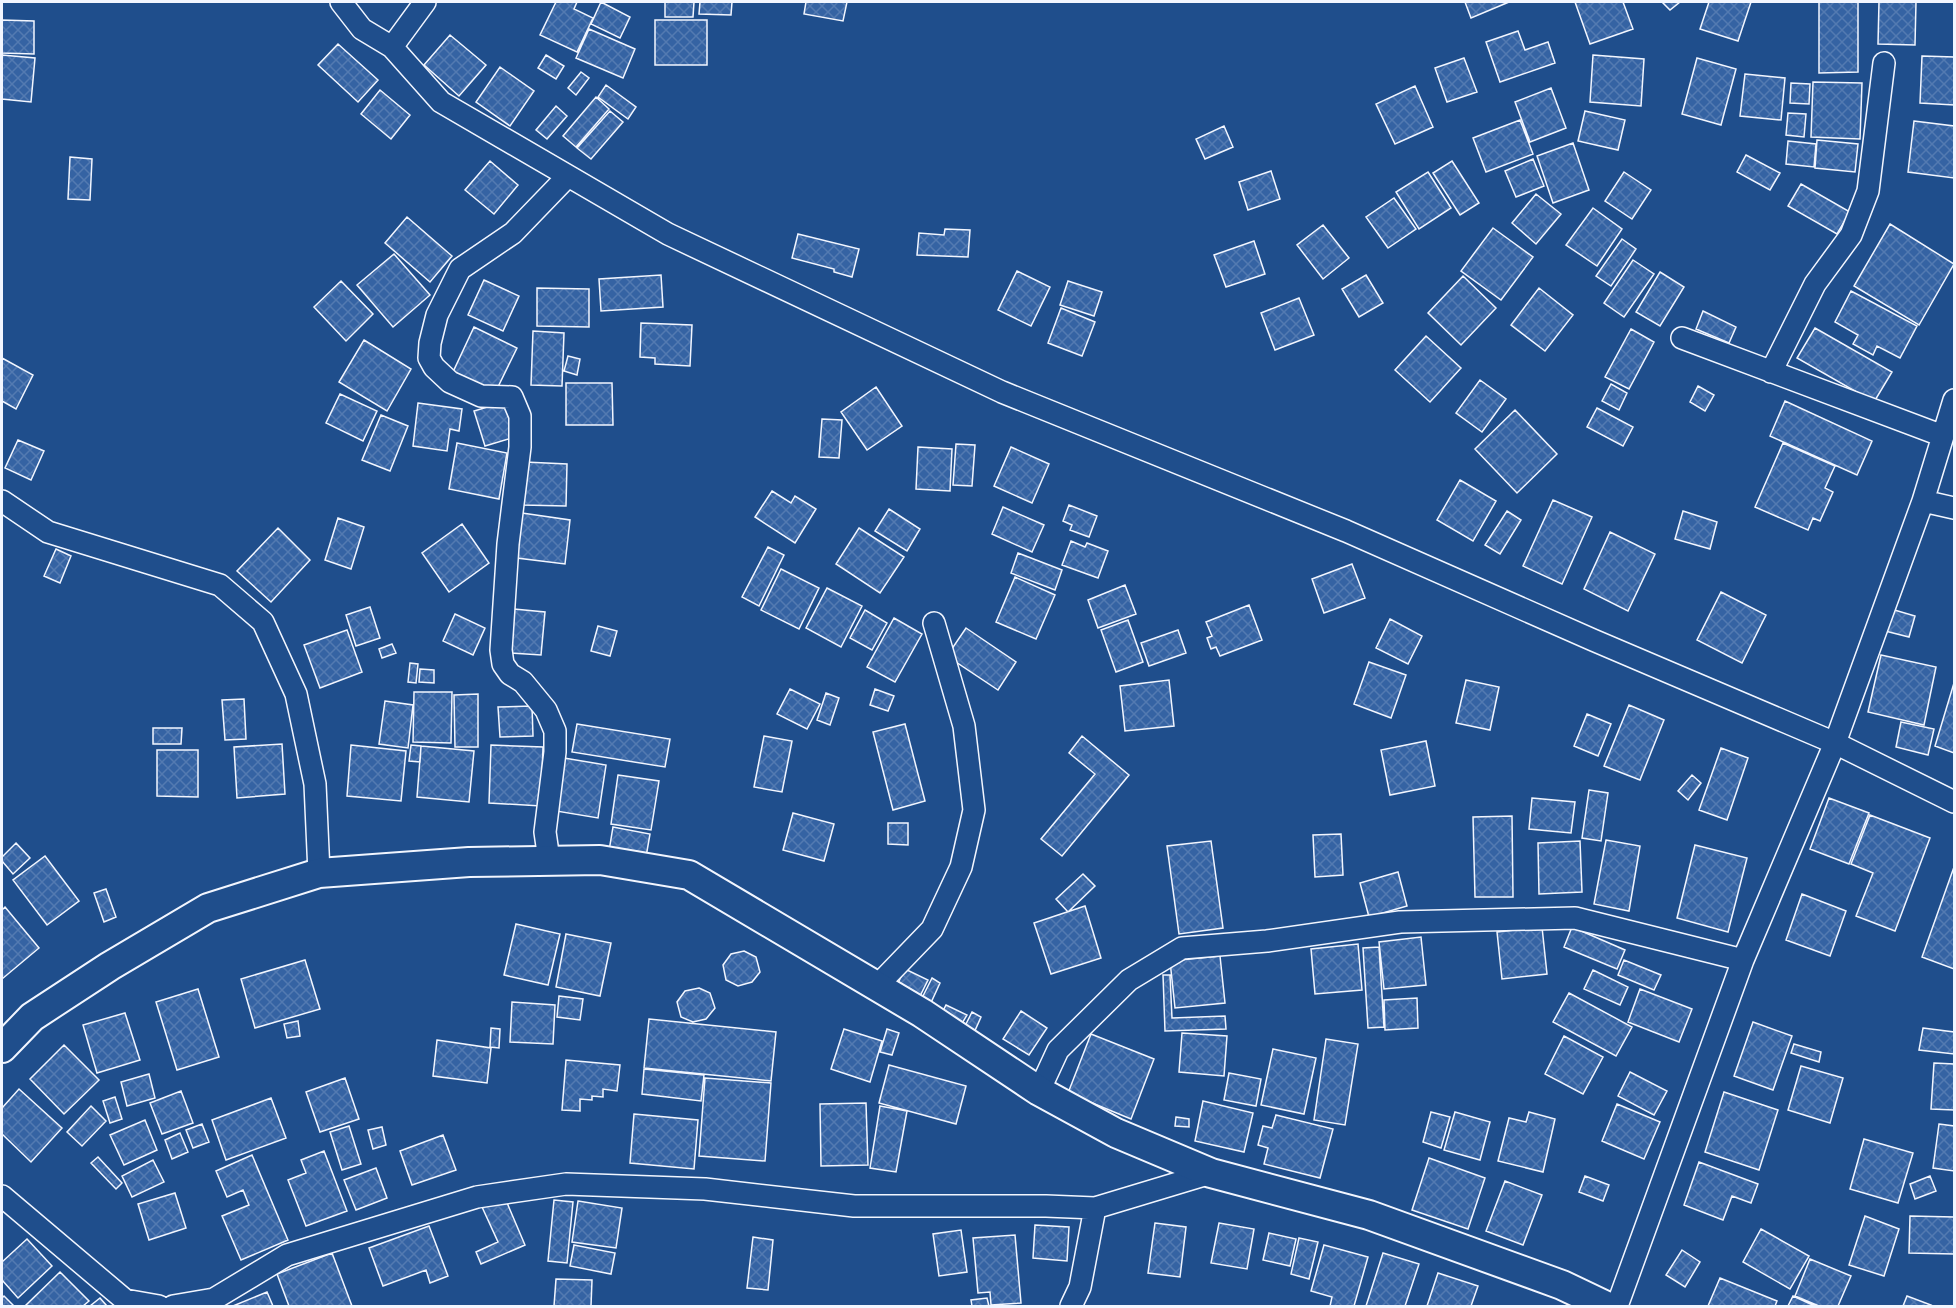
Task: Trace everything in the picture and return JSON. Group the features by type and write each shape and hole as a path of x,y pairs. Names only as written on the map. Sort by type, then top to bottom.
{"street":[{"path":"341,2 362,29 392,47 441,102 668,234 1002,392 1346,531 1604,645 1835,743 1954,802"},
{"path":"392,47 425,2"},
{"path":"1771,372 1815,284 1851,235 1868,191 1884,63"},
{"path":"549,860 545,832 555,752 555,731 546,710 523,682 510,674 502,664 501,650 508,544 520,447 520,416 512,398 481,396 470,392 450,382 434,367 429,358 437,315 460,269 513,233 568,176"},
{"path":"1682,338 1943,436"},
{"path":"1617,1306 1743,960 1835,743 1923,501 1954,400"},
{"path":"2,501 48,532 220,585 263,622 296,694 315,784 319,873"},
{"path":"1923,501 1954,508"},
{"path":"877,986 932,929 961,867 974,810 964,726 934,623"},
{"path":"2,1048 32,1017 110,966 208,908 319,873 469,862 600,860 689,875 922,1013 1039,1091 1116,1132 1211,1173 1370,1215 1562,1285 1606,1306"},
{"path":"1039,1091 1058,1050 1128,980 1182,948 1267,941 1400,922 1575,918 1743,960"},
{"path":"173,1306 214,1299 287,1255 477,1197 566,1184 705,1189 854,1206 1095,1208 1211,1173"},
{"path":"2,1196 125,1300 159,1306"},
{"path":"1071,1306 1080,1287 1095,1208"}],"building":[{"path":"556,2 577,2 574,9 593,18 577,52 540,35"},
{"path":"601,2 630,17 620,38 591,24"},
{"path":"665,2 694,2 693,17 665,17"},
{"path":"700,2 732,2 731,15 699,14"},
{"path":"806,2 847,2 843,21 804,14"},
{"path":"1465,2 1509,2 1471,18"},
{"path":"1575,2 1623,2 1633,29 1590,44"},
{"path":"1662,2 1680,2 1670,10"},
{"path":"1709,2 1751,2 1738,41 1700,29"},
{"path":"1819,2 1858,2 1858,72 1819,73"},
{"path":"1879,2 1916,2 1915,45 1878,44"},
{"path":"2,20 34,21 34,54 2,53"},
{"path":"655,20 707,20 707,65 655,65"},
{"path":"589,29 635,49 623,78 576,58"},
{"path":"1518,31 1525,50 1548,42 1555,63 1500,82 1486,42"},
{"path":"450,35 486,65 459,96 424,65"},
{"path":"338,44 378,80 358,102 318,65"},
{"path":"2,55 35,58 31,102 2,99"},
{"path":"546,55 564,66 556,79 538,68"},
{"path":"1593,55 1644,59 1641,106 1590,102"},
{"path":"1922,56 1954,57 1954,105 1920,103"},
{"path":"1464,58 1477,92 1447,102 1435,68"},
{"path":"1697,58 1736,69 1721,125 1682,114"},
{"path":"500,67 534,91 510,126 476,102"},
{"path":"581,72 589,78 576,95 568,88"},
{"path":"1745,74 1785,78 1781,120 1740,116"},
{"path":"1813,82 1862,83 1860,139 1811,137"},
{"path":"1791,83 1810,84 1809,104 1790,103"},
{"path":"606,85 636,107 628,119 598,97"},
{"path":"1415,86 1433,127 1395,144 1376,104"},
{"path":"1551,88 1566,128 1530,142 1515,102"},
{"path":"380,90 410,115 391,139 361,114"},
{"path":"596,97 609,109 576,147 563,136"},
{"path":"556,106 567,116 547,139 536,130"},
{"path":"610,111 623,122 591,159 577,148"},
{"path":"1585,111 1625,120 1618,150 1578,141"},
{"path":"1788,113 1806,114 1804,137 1786,135"},
{"path":"1520,120 1533,154 1486,172 1473,138"},
{"path":"1914,121 1954,126 1954,178 1908,172"},
{"path":"1224,126 1233,147 1205,159 1196,139"},
{"path":"1817,140 1858,144 1855,172 1815,168"},
{"path":"1788,141 1816,144 1814,167 1786,164"},
{"path":"1573,143 1589,190 1553,203 1537,156"},
{"path":"1746,155 1780,173 1770,190 1737,172"},
{"path":"70,157 92,159 90,200 68,199"},
{"path":"1533,159 1544,186 1516,197 1505,171"},
{"path":"490,161 518,185 494,214 465,190"},
{"path":"1452,161 1479,203 1460,215 1433,173"},
{"path":"1271,171 1280,199 1248,210 1239,182"},
{"path":"1428,172 1451,208 1419,229 1396,192"},
{"path":"1624,172 1651,190 1632,219 1605,201"},
{"path":"1801,184 1850,212 1837,234 1788,206"},
{"path":"1536,194 1561,214 1536,244 1512,223"},
{"path":"1394,198 1416,229 1388,248 1366,217"},
{"path":"1593,208 1622,229 1597,266 1566,245"},
{"path":"407,217 452,256 430,282 385,243"},
{"path":"1890,224 1954,264 1919,325 1854,286"},
{"path":"1323,225 1349,258 1323,279 1297,245"},
{"path":"1493,228 1533,257 1501,300 1461,271"},
{"path":"945,229 970,230 968,257 917,255 919,233 944,235"},
{"path":"798,234 859,249 852,277 834,272 834,269 792,258"},
{"path":"1622,239 1636,249 1611,286 1596,276"},
{"path":"1254,241 1265,274 1226,287 1214,255"},
{"path":"394,254 430,295 393,327 357,285"},
{"path":"1633,260 1654,274 1624,317 1604,303"},
{"path":"1017,271 1050,287 1031,326 998,310"},
{"path":"1660,272 1684,287 1660,326 1636,312"},
{"path":"661,275 663,307 601,311 599,279"},
{"path":"1366,275 1383,303 1359,317 1342,289"},
{"path":"1463,276 1496,308 1461,345 1428,313"},
{"path":"484,280 519,296 503,331 468,315"},
{"path":"341,281 373,314 346,341 314,307"},
{"path":"1068,281 1102,292 1094,316 1060,305"},
{"path":"537,288 589,289 589,327 537,326"},
{"path":"1539,288 1573,315 1545,351 1511,325"},
{"path":"1851,291 1917,326 1900,358 1877,346 1873,355 1853,344 1858,335 1835,322"},
{"path":"1299,298 1314,335 1275,350 1261,313"},
{"path":"1061,308 1095,322 1082,356 1048,343"},
{"path":"1703,311 1736,327 1729,343 1696,329"},
{"path":"641,323 692,325 690,366 655,364 655,358 640,357"},
{"path":"474,327 517,348 495,393 453,372"},
{"path":"1815,328 1892,372 1874,402 1797,358"},
{"path":"1631,329 1654,342 1629,389 1605,377"},
{"path":"533,331 564,333 562,386 531,385"},
{"path":"1426,336 1461,368 1430,402 1395,370"},
{"path":"364,340 411,369 387,411 339,382"},
{"path":"568,356 580,359 577,375 564,371"},
{"path":"2,358 33,375 16,409 2,401"},
{"path":"1480,380 1506,399 1482,432 1456,413"},
{"path":"566,383 612,383 613,425 566,425"},
{"path":"1611,384 1627,393 1619,410 1602,401"},
{"path":"1698,386 1714,395 1705,411 1690,402"},
{"path":"876,387 902,426 867,450 841,412"},
{"path":"340,394 377,411 363,441 326,423"},
{"path":"1785,401 1872,441 1857,475 1770,436"},
{"path":"504,402 515,437 485,446 474,411"},
{"path":"418,403 462,409 459,431 450,429 447,451 413,446"},
{"path":"1597,408 1633,427 1623,446 1587,427"},
{"path":"1515,410 1557,454 1517,493 1475,449"},
{"path":"381,415 408,426 390,471 362,460"},
{"path":"822,419 842,420 839,458 819,457"},
{"path":"18,440 44,451 31,480 5,468"},
{"path":"457,443 507,453 499,499 449,489"},
{"path":"1783,443 1835,466 1825,488 1833,492 1820,521 1813,518 1808,530 1755,507"},
{"path":"956,444 975,445 972,486 953,485"},
{"path":"918,447 952,449 950,491 916,489"},
{"path":"1011,447 1049,464 1032,503 994,486"},
{"path":"525,462 567,464 566,506 523,505"},
{"path":"1460,480 1496,501 1473,541 1437,520"},
{"path":"772,491 791,503 795,496 816,509 795,543 755,517"},
{"path":"1553,500 1592,517 1562,584 1523,566"},
{"path":"1069,505 1097,516 1089,537 1070,530 1072,525 1063,521"},
{"path":"1003,507 1044,525 1032,552 992,534"},
{"path":"889,509 920,529 907,551 875,531"},
{"path":"1507,511 1521,520 1500,554 1485,545"},
{"path":"1683,511 1717,522 1710,549 1675,539"},
{"path":"522,513 570,520 565,564 517,558"},
{"path":"338,518 364,527 351,569 325,560"},
{"path":"462,524 489,563 449,592 422,553"},
{"path":"278,528 310,560 271,602 237,571"},
{"path":"859,528 904,557 880,593 836,564"},
{"path":"1610,532 1655,554 1628,611 1584,589"},
{"path":"1071,541 1085,547 1087,543 1108,551 1098,578 1062,565"},
{"path":"768,547 784,555 759,606 742,597"},
{"path":"56,549 71,556 60,583 44,576"},
{"path":"1018,553 1062,570 1055,590 1011,573"},
{"path":"1352,564 1365,598 1324,613 1312,579"},
{"path":"781,569 819,588 799,629 761,610"},
{"path":"1015,577 1055,595 1036,639 996,622"},
{"path":"1125,585 1136,614 1098,628 1088,600"},
{"path":"827,588 862,606 841,647 806,628"},
{"path":"1721,592 1766,615 1742,663 1697,640"},
{"path":"1249,605 1262,640 1220,656 1216,647 1211,649 1207,638 1212,636 1206,622"},
{"path":"370,607 380,638 356,646 346,615"},
{"path":"514,609 545,612 541,655 511,653"},
{"path":"1891,609 1915,616 1909,637 1885,631"},
{"path":"865,610 887,623 872,650 850,638"},
{"path":"455,614 485,628 473,655 443,641"},
{"path":"894,618 922,634 895,682 867,667"},
{"path":"1390,619 1422,636 1408,664 1376,648"},
{"path":"1128,620 1143,662 1116,672 1101,630"},
{"path":"598,626 617,631 610,656 591,651"},
{"path":"966,628 1016,662 998,690 947,656"},
{"path":"347,630 362,672 320,688 304,645"},
{"path":"1178,630 1186,653 1149,666 1141,643"},
{"path":"392,644 396,653 382,658 379,649"},
{"path":"1881,655 1936,667 1924,725 1868,712"},
{"path":"1369,662 1406,675 1391,718 1354,704"},
{"path":"410,663 418,664 416,683 408,682"},
{"path":"420,669 434,670 434,683 419,682"},
{"path":"1169,680 1174,726 1125,731 1120,686"},
{"path":"1466,680 1499,687 1490,730 1456,723"},
{"path":"1954,683 1954,753 1935,746"},
{"path":"790,689 820,704 807,729 777,714"},
{"path":"875,689 894,696 888,711 870,705"},
{"path":"414,692 452,692 451,743 413,742"},
{"path":"826,693 839,698 830,725 817,720"},
{"path":"478,694 478,747 455,747 454,695"},
{"path":"244,699 246,739 225,740 222,700"},
{"path":"385,701 413,705 408,748 379,744"},
{"path":"1629,705 1664,720 1640,780 1604,766"},
{"path":"532,706 533,736 500,737 498,707"},
{"path":"1587,714 1611,724 1598,756 1574,746"},
{"path":"1901,722 1934,729 1928,755 1896,747"},
{"path":"577,724 670,739 665,767 572,752"},
{"path":"905,724 925,801 893,810 873,732"},
{"path":"153,728 182,728 181,744 153,744"},
{"path":"764,736 792,741 782,792 754,787"},
{"path":"1082,736 1129,775 1062,856 1041,839 1095,774 1069,753"},
{"path":"1426,741 1435,786 1390,795 1381,750"},
{"path":"282,744 285,794 237,798 234,747"},
{"path":"351,745 406,751 401,801 347,796"},
{"path":"411,745 421,746 420,762 409,761"},
{"path":"491,745 543,747 541,806 489,803"},
{"path":"421,746 474,751 469,802 417,797"},
{"path":"1721,748 1748,758 1727,820 1699,810"},
{"path":"157,750 198,750 198,797 157,796"},
{"path":"564,758 606,765 598,818 556,811"},
{"path":"618,775 659,781 651,830 611,824"},
{"path":"1692,775 1701,783 1688,800 1678,791"},
{"path":"1589,790 1608,793 1601,841 1582,838"},
{"path":"1532,798 1575,802 1571,833 1529,829"},
{"path":"1829,798 1869,813 1849,864 1810,849"},
{"path":"793,813 834,824 824,861 783,850"},
{"path":"1870,815 1930,838 1895,931 1856,916 1873,873 1851,864"},
{"path":"1512,816 1513,897 1475,897 1473,817"},
{"path":"888,823 908,823 908,845 888,844"},
{"path":"613,827 650,834 646,857 609,851"},
{"path":"1341,834 1343,875 1315,877 1313,835"},
{"path":"1606,840 1640,846 1629,911 1594,904"},
{"path":"1211,841 1223,928 1179,934 1167,846"},
{"path":"1580,841 1582,892 1539,894 1538,843"},
{"path":"16,843 30,858 13,874 2,861 2,857"},
{"path":"1695,845 1747,858 1728,932 1677,918"},
{"path":"45,856 79,901 47,925 13,880"},
{"path":"1954,867 1954,969 1922,957"},
{"path":"1398,872 1407,906 1369,917 1360,883"},
{"path":"1083,874 1095,886 1068,912 1056,899"},
{"path":"106,889 116,917 104,922 94,893"},
{"path":"1802,894 1846,911 1830,956 1786,940"},
{"path":"1085,906 1101,958 1051,974 1034,923"},
{"path":"5,907 39,948 2,979 2,910"},
{"path":"516,924 560,934 548,985 504,975"},
{"path":"1542,927 1547,974 1502,979 1497,932"},
{"path":"1572,927 1625,950 1617,969 1564,947"},
{"path":"566,934 611,943 600,996 556,987"},
{"path":"1421,937 1426,985 1384,989 1379,942"},
{"path":"1358,944 1362,990 1315,994 1311,949"},
{"path":"1379,947 1384,1027 1368,1028 1363,948"},
{"path":"744,951 756,957 760,972 752,982 738,986 726,980 723,965 731,954"},
{"path":"1220,956 1225,1003 1175,1008 1170,961"},
{"path":"305,960 320,1009 255,1028 241,979"},
{"path":"1624,960 1661,975 1654,990 1618,975"},
{"path":"905,969 928,980 918,1000 895,989"},
{"path":"1593,970 1628,987 1620,1005 1584,989"},
{"path":"1163,975 1170,975 1172,1018 1225,1016 1226,1029 1165,1031"},
{"path":"932,978 940,983 929,1007 920,1002"},
{"path":"699,988 710,993 715,1008 706,1019 693,1022 681,1017 677,1002 685,991"},
{"path":"198,989 219,1057 177,1070 156,1002"},
{"path":"1640,989 1692,1009 1679,1042 1628,1022"},
{"path":"1569,993 1632,1027 1616,1056 1553,1022"},
{"path":"559,996 583,999 580,1020 557,1017"},
{"path":"1417,998 1418,1028 1385,1030 1384,1000"},
{"path":"512,1002 555,1005 553,1044 510,1042"},
{"path":"946,1005 967,1015 961,1025 941,1015"},
{"path":"1021,1011 1047,1028 1029,1055 1003,1039"},
{"path":"972,1012 981,1017 973,1035 963,1030"},
{"path":"125,1013 140,1060 97,1073 83,1025"},
{"path":"649,1019 776,1032 771,1081 644,1068"},
{"path":"298,1021 300,1036 287,1038 284,1024"},
{"path":"1753,1022 1792,1036 1773,1090 1734,1076"},
{"path":"491,1028 500,1029 499,1048 490,1047"},
{"path":"1923,1028 1954,1032 1954,1054 1919,1050"},
{"path":"844,1029 882,1041 870,1082 831,1069"},
{"path":"887,1029 899,1033 892,1055 880,1052"},
{"path":"1182,1033 1227,1036 1224,1076 1179,1072"},
{"path":"1091,1034 1154,1059 1131,1119 1068,1093"},
{"path":"1564,1036 1603,1057 1583,1094 1545,1074"},
{"path":"1326,1039 1358,1044 1345,1125 1314,1120"},
{"path":"437,1040 491,1048 487,1083 433,1076"},
{"path":"1794,1044 1821,1052 1819,1062 1791,1053"},
{"path":"64,1045 99,1080 64,1114 30,1079"},
{"path":"1273,1049 1316,1058 1304,1114 1261,1105"},
{"path":"566,1060 620,1065 617,1091 603,1089 603,1097 592,1096 592,1100 580,1099 580,1111 562,1110"},
{"path":"1934,1063 1954,1064 1954,1110 1931,1109"},
{"path":"889,1065 966,1086 956,1124 879,1103"},
{"path":"1801,1066 1843,1078 1830,1123 1788,1110"},
{"path":"644,1069 704,1075 701,1101 642,1094"},
{"path":"1630,1072 1667,1091 1654,1115 1618,1096"},
{"path":"1229,1073 1261,1079 1256,1106 1224,1100"},
{"path":"149,1074 155,1098 127,1106 121,1082"},
{"path":"345,1078 359,1119 320,1132 306,1092"},
{"path":"705,1078 771,1083 765,1161 699,1156"},
{"path":"19,1089 62,1128 31,1162 2,1134 2,1108"},
{"path":"181,1091 193,1123 162,1134 150,1103"},
{"path":"1724,1092 1778,1110 1759,1170 1705,1152"},
{"path":"115,1097 122,1119 110,1123 103,1101"},
{"path":"271,1098 286,1138 226,1160 212,1120"},
{"path":"1203,1101 1253,1113 1244,1152 1195,1141"},
{"path":"866,1103 868,1165 821,1166 820,1104"},
{"path":"1617,1104 1660,1122 1644,1159 1602,1141"},
{"path":"91,1106 106,1121 82,1146 67,1132"},
{"path":"880,1106 907,1111 896,1172 870,1168"},
{"path":"1431,1112 1450,1117 1441,1148 1423,1142"},
{"path":"1455,1112 1490,1122 1480,1160 1444,1150"},
{"path":"1529,1112 1555,1119 1543,1172 1498,1161 1509,1118 1526,1122"},
{"path":"634,1114 698,1120 694,1169 630,1163"},
{"path":"1276,1115 1333,1129 1320,1178 1264,1164 1268,1148 1258,1145 1263,1126 1272,1128"},
{"path":"1176,1117 1189,1119 1189,1127 1175,1126"},
{"path":"145,1120 157,1150 124,1165 110,1135"},
{"path":"202,1124 209,1142 193,1148 186,1130"},
{"path":"1939,1124 1954,1126 1954,1171 1933,1168"},
{"path":"349,1126 361,1164 342,1170 330,1132"},
{"path":"382,1127 386,1145 373,1149 368,1130"},
{"path":"180,1133 188,1152 172,1159 165,1140"},
{"path":"443,1135 456,1170 412,1185 400,1151"},
{"path":"1864,1139 1913,1153 1898,1203 1850,1189"},
{"path":"324,1151 347,1211 306,1226 288,1180 306,1173 301,1160"},
{"path":"252,1155 288,1240 241,1260 222,1216 249,1205 243,1190 227,1197 216,1171"},
{"path":"98,1157 122,1183 116,1189 91,1163"},
{"path":"1429,1158 1485,1178 1468,1229 1412,1210"},
{"path":"153,1160 164,1182 132,1197 122,1176"},
{"path":"1699,1162 1758,1184 1751,1203 1732,1196 1723,1220 1684,1205"},
{"path":"376,1168 387,1198 356,1210 344,1180"},
{"path":"1585,1176 1609,1185 1603,1201 1579,1192"},
{"path":"1930,1176 1936,1191 1915,1199 1910,1184"},
{"path":"1505,1181 1542,1195 1523,1245 1486,1231"},
{"path":"175,1193 186,1228 149,1240 138,1204"},
{"path":"505,1198 525,1245 481,1264 476,1252 498,1242 482,1207"},
{"path":"554,1200 573,1202 567,1263 548,1261"},
{"path":"578,1201 622,1208 616,1248 572,1242"},
{"path":"1865,1216 1899,1229 1884,1276 1849,1265"},
{"path":"1910,1216 1954,1217 1954,1254 1909,1253"},
{"path":"1155,1223 1186,1227 1180,1277 1148,1273"},
{"path":"1219,1223 1254,1229 1247,1269 1211,1263"},
{"path":"1035,1225 1069,1227 1067,1261 1033,1258"},
{"path":"429,1226 448,1276 430,1283 426,1270 383,1286 369,1248"},
{"path":"1761,1229 1809,1256 1790,1289 1743,1262"},
{"path":"961,1230 967,1272 939,1276 933,1234"},
{"path":"1269,1233 1296,1239 1290,1266 1263,1260"},
{"path":"1015,1235 1021,1303 991,1305 990,1292 978,1293 973,1238"},
{"path":"753,1237 773,1240 768,1290 747,1288"},
{"path":"1299,1238 1318,1242 1309,1279 1291,1274"},
{"path":"27,1239 52,1266 18,1298 2,1280 2,1262"},
{"path":"574,1245 615,1253 611,1274 570,1266"},
{"path":"1324,1245 1368,1257 1354,1306 1330,1306 1332,1297 1311,1291"},
{"path":"1682,1250 1700,1262 1685,1287 1666,1275"},
{"path":"332,1253 352,1306 289,1306 277,1274"},
{"path":"1383,1253 1419,1264 1405,1306 1366,1306"},
{"path":"1810,1259 1851,1276 1838,1306 1819,1306 1795,1296"},
{"path":"60,1272 89,1301 83,1306 25,1306"},
{"path":"1438,1273 1478,1286 1471,1306 1427,1306"},
{"path":"1720,1278 1777,1301 1775,1306 1708,1306"},
{"path":"556,1279 592,1280 591,1306 554,1306"},
{"path":"267,1292 273,1306 233,1306"},
{"path":"4,1296 13,1305 2,1306"},
{"path":"1793,1296 1815,1306 1788,1306"},
{"path":"1907,1296 1931,1305 1903,1306"},
{"path":"100,1298 107,1306 90,1306"},
{"path":"987,1298 989,1306 972,1306 971,1300"}]}
